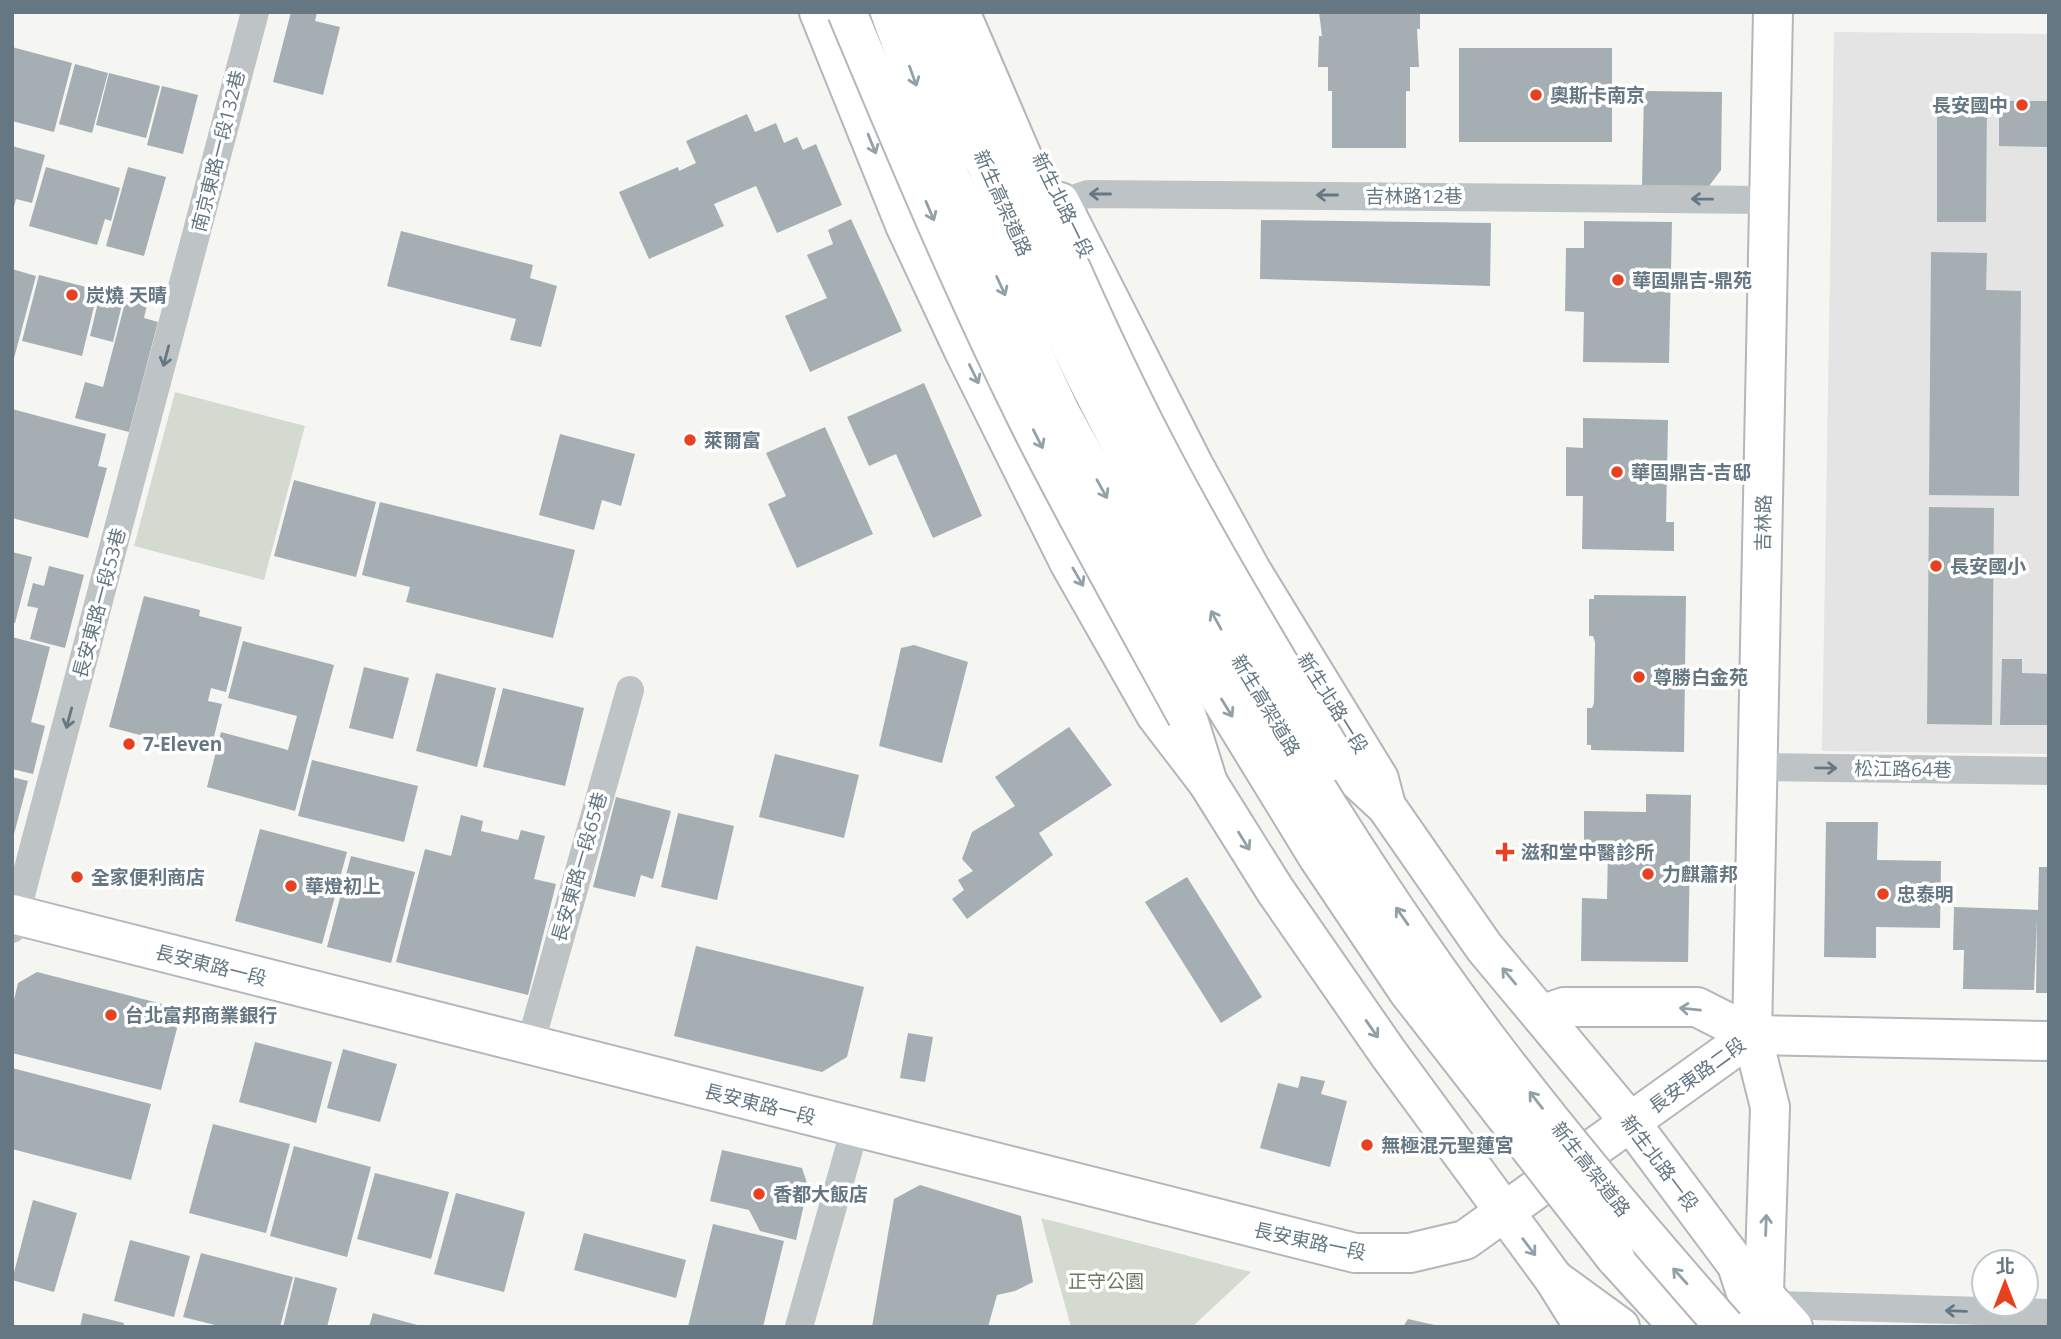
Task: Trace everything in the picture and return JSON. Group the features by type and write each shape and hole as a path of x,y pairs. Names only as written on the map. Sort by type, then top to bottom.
{"main road":[{"path":"819,12 905,225 1016,462 1156,715 1208,783 1282,901 1504,1214 1554,1279 1584,1327"},
{"path":"847,12 936,226 983,326 1094,546 1187,716 1208,783"},
{"path":"960,12 1098,328 1163,460 1228,578 1337,761 1386,806"},
{"name":"新生北路一段","path":"977,12 1060,203 1194,466 1251,570 1379,779 1386,806 1484,947 1631,1123 1737,1265 1754,1318 1773,1313"},
{"name":"吉林路","path":"1773,12 1752,1035 1770,1107 1773,1313"},
{"path":"835,52 914,14 954,25 1020,188 1060,203"},
{"name":"新生高架道路","path":"914,14 951,179 1060,412 1182,635 1318,857 1408,991 1607,1247 1679,1327"},
{"name":"新生高架道路","path":"914,14 1062,331 1241,665 1382,888 1486,1038 1640,1231 1725,1327"},
{"name":"長安東路一段","path":"13,920 530,1045 1355,1253 1410,1253 1448,1245 1465,1240 1504,1214"},
{"path":"1541,1015 1564,1007 1697,1007 1752,1035"},
{"name":"長安東路二段","path":"1504,1214 1752,1035 2049,1041"},
{"path":"1554,1279 1620,1327"}],"street":[{"name":"南京東路一段132巷","path":"184,290 255,12"},
{"name":"吉林路12巷","path":"1060,203 1088,194 1770,200"},
{"name":"長安東路一段53巷","path":"13,920 184,290"},
{"name":"長安東路一段65巷","path":"530,1045 630,690"},
{"name":"松江路64巷","path":"1758,766 2049,771"},
{"path":"799,1327 855,1128"},
{"path":"1773,1313 2049,1313"}],"shaded area":[{"name":"長安國小","path":"1834,32 2049,34 2049,754 1822,751"}],"green space":[{"path":"175,392 305,426 264,580 134,546"},
{"name":"正守公園","path":"1041,1218 1251,1272 1192,1327 1071,1327"}],"building":[{"path":"291,12 317,12 315,21 340,27 323,95 273,82"},
{"path":"1319,12 1420,12 1420,29 1417,29 1419,67 1410,67 1410,91 1406,91 1406,148 1332,148 1332,91 1328,91 1328,67 1318,67 1319,36 1322,36"},
{"path":"12,47 72,63 54,132 12,121"},
{"name":"奧斯卡南京","path":"1459,48 1612,48 1612,142 1459,142"},
{"path":"75,64 108,73 92,133 59,124"},
{"path":"109,73 160,86 146,138 96,125"},
{"path":"162,86 198,95 183,154 147,145"},
{"path":"1644,91 1722,92 1721,170 1709,186 1642,186"},
{"path":"1937,97 1987,97 1986,222 1937,222"},
{"path":"1999,101 2049,101 2049,147 1999,146"},
{"path":"747,114 755,132 776,123 784,143 797,137 803,150 816,144 842,205 777,233 756,186 714,204 724,226 649,259 619,192 678,167 679,171 696,163 686,141"},
{"path":"12,146 45,155 32,203 16,199 13,211"},
{"path":"46,167 120,188 111,221 105,219 97,245 29,226"},
{"path":"128,167 166,177 144,256 106,246"},
{"path":"851,219 902,331 810,372 785,316 827,298 807,255 833,244 828,230"},
{"path":"1261,220 1491,223 1490,286 1260,279"},
{"name":"華固鼎吉-鼎苑","path":"1584,221 1672,222 1669,363 1583,362 1584,312 1565,311 1566,248 1584,248"},
{"path":"401,231 533,265 530,278 557,286 541,347 510,340 516,319 387,286"},
{"path":"1931,252 1987,253 1986,290 2021,291 2019,496 1929,495"},
{"path":"12,269 36,276 13,362 12,362"},
{"path":"39,275 98,290 82,356 22,341"},
{"path":"101,290 124,296 113,342 90,336"},
{"path":"127,295 148,301 144,318 158,322 129,432 75,418 85,382 103,387"},
{"path":"924,383 982,516 933,538 896,454 869,466 847,417"},
{"path":"12,409 106,434 98,466 107,468 88,538 12,518"},
{"name":"華固鼎吉-吉邸","path":"1583,418 1668,420 1666,522 1674,522 1674,551 1582,549 1583,496 1566,496 1566,447 1583,448"},
{"path":"825,427 873,534 797,568 768,504 786,496 766,453"},
{"path":"560,434 635,454 621,506 602,500 594,530 539,515"},
{"path":"294,480 376,502 356,577 274,556"},
{"path":"380,502 575,550 553,638 406,602 410,587 362,575"},
{"path":"1929,507 1994,508 1992,725 1927,724"},
{"path":"12,552 32,557 15,623 12,622"},
{"path":"49,566 84,575 65,648 30,639 38,608 27,606 33,583 44,586"},
{"name":"尊勝白金苑","path":"1594,595 1686,596 1684,752 1591,750 1591,745 1587,745 1587,708 1592,708 1594,703 1595,642 1593,636 1589,636 1589,599 1594,599"},
{"path":"144,596 200,610 199,616 242,627 226,692 211,688 208,701 222,704 210,753 109,727"},
{"path":"12,637 50,647 31,722 45,726 33,774 12,769"},
{"path":"243,641 334,665 295,811 207,787 221,732 288,750 297,716 228,698"},
{"path":"914,645 968,662 942,763 879,746 901,648"},
{"path":"2002,659 2022,659 2022,673 2049,674 2049,725 2000,725"},
{"path":"364,667 409,678 393,739 349,728"},
{"path":"436,673 496,688 477,767 416,751"},
{"path":"503,688 584,708 565,786 483,767"},
{"path":"1069,727 1112,785 1039,833 1053,855 967,919 952,899 964,890 958,880 973,871 962,859 972,832 1015,806 995,777"},
{"path":"775,754 859,775 844,838 759,817"},
{"path":"312,760 418,786 404,842 298,816"},
{"path":"12,777 28,781 13,838 12,837"},
{"name":"力麒蕭邦","path":"1646,794 1691,795 1688,962 1581,961 1582,898 1607,899 1608,850 1584,849 1584,811 1646,812"},
{"path":"616,797 671,811 653,879 641,875 635,897 593,887"},
{"path":"678,813 734,826 717,900 661,887"},
{"path":"461,815 483,821 481,831 518,840 521,830 545,836 534,879 556,884 528,995 396,962 425,849 451,856"},
{"name":"忠泰明","path":"1826,822 1878,822 1877,860 1941,861 1940,928 1876,927 1876,958 1824,957"},
{"name":"華燈初上","path":"260,829 347,852 322,944 235,921"},
{"path":"351,856 415,872 391,963 327,947"},
{"path":"2039,867 2049,867 2049,993 2036,993 2037,919 2034,990 1963,989 1964,950 1953,950 1954,907 2038,910"},
{"path":"1187,877 1262,997 1221,1023 1145,902"},
{"path":"696,946 864,987 847,1057 822,1072 674,1036"},
{"path":"37,972 182,1009 161,1090 12,1053 12,1008 18,983"},
{"path":"908,1033 933,1037 925,1082 900,1078"},
{"path":"255,1042 332,1062 316,1123 239,1102"},
{"path":"343,1049 397,1064 380,1122 327,1108"},
{"path":"12,1068 151,1104 131,1180 12,1149"},
{"path":"1301,1076 1325,1081 1321,1094 1347,1101 1330,1167 1260,1148 1278,1083 1298,1088"},
{"path":"213,1124 290,1144 266,1233 189,1213"},
{"path":"294,1146 371,1167 347,1257 270,1236"},
{"name":"香都大飯店","path":"722,1150 802,1168 808,1186 796,1240 760,1231 749,1210 710,1201"},
{"path":"375,1173 449,1192 431,1259 357,1239"},
{"path":"920,1185 1021,1216 1033,1282 1015,1291 997,1295 988,1327 872,1327 894,1199"},
{"path":"456,1193 525,1212 504,1292 434,1274"},
{"path":"33,1200 77,1213 54,1292 12,1280"},
{"path":"713,1224 784,1241 763,1327 688,1327"},
{"path":"584,1233 686,1260 676,1298 574,1270"},
{"path":"130,1240 190,1256 174,1317 114,1301"},
{"path":"201,1253 293,1277 280,1327 223,1327 183,1317"},
{"path":"295,1277 337,1288 327,1327 283,1327"},
{"path":"83,1313 124,1323 123,1327 80,1327"},
{"path":"373,1313 421,1326 421,1327 369,1327"},
{"path":"1408,1319 1439,1326 1439,1327 1403,1327"}],"place":[{"name":"奧斯卡南京","path":"1536,95"},
{"name":"長安國中","path":"2022,105"},
{"name":"華固鼎吉-鼎苑","path":"1618,280"},
{"name":"炭燒 天晴","path":"72,295"},
{"name":"萊爾富","path":"690,440"},
{"name":"華固鼎吉-吉邸","path":"1617,472"},
{"name":"長安國小","path":"1936,566"},
{"name":"尊勝白金苑","path":"1639,677"},
{"name":"7-Eleven","path":"129,744"},
{"name":"滋和堂中醫診所","path":"1505,852"},
{"name":"力麒蕭邦","path":"1648,874"},
{"name":"全家便利商店","path":"77,877"},
{"name":"華燈初上","path":"291,886"},
{"name":"忠泰明","path":"1883,894"},
{"name":"台北富邦商業銀行","path":"111,1015"},
{"name":"無極混元聖蓮宮","path":"1367,1145"},
{"name":"香都大飯店","path":"759,1194"}]}
